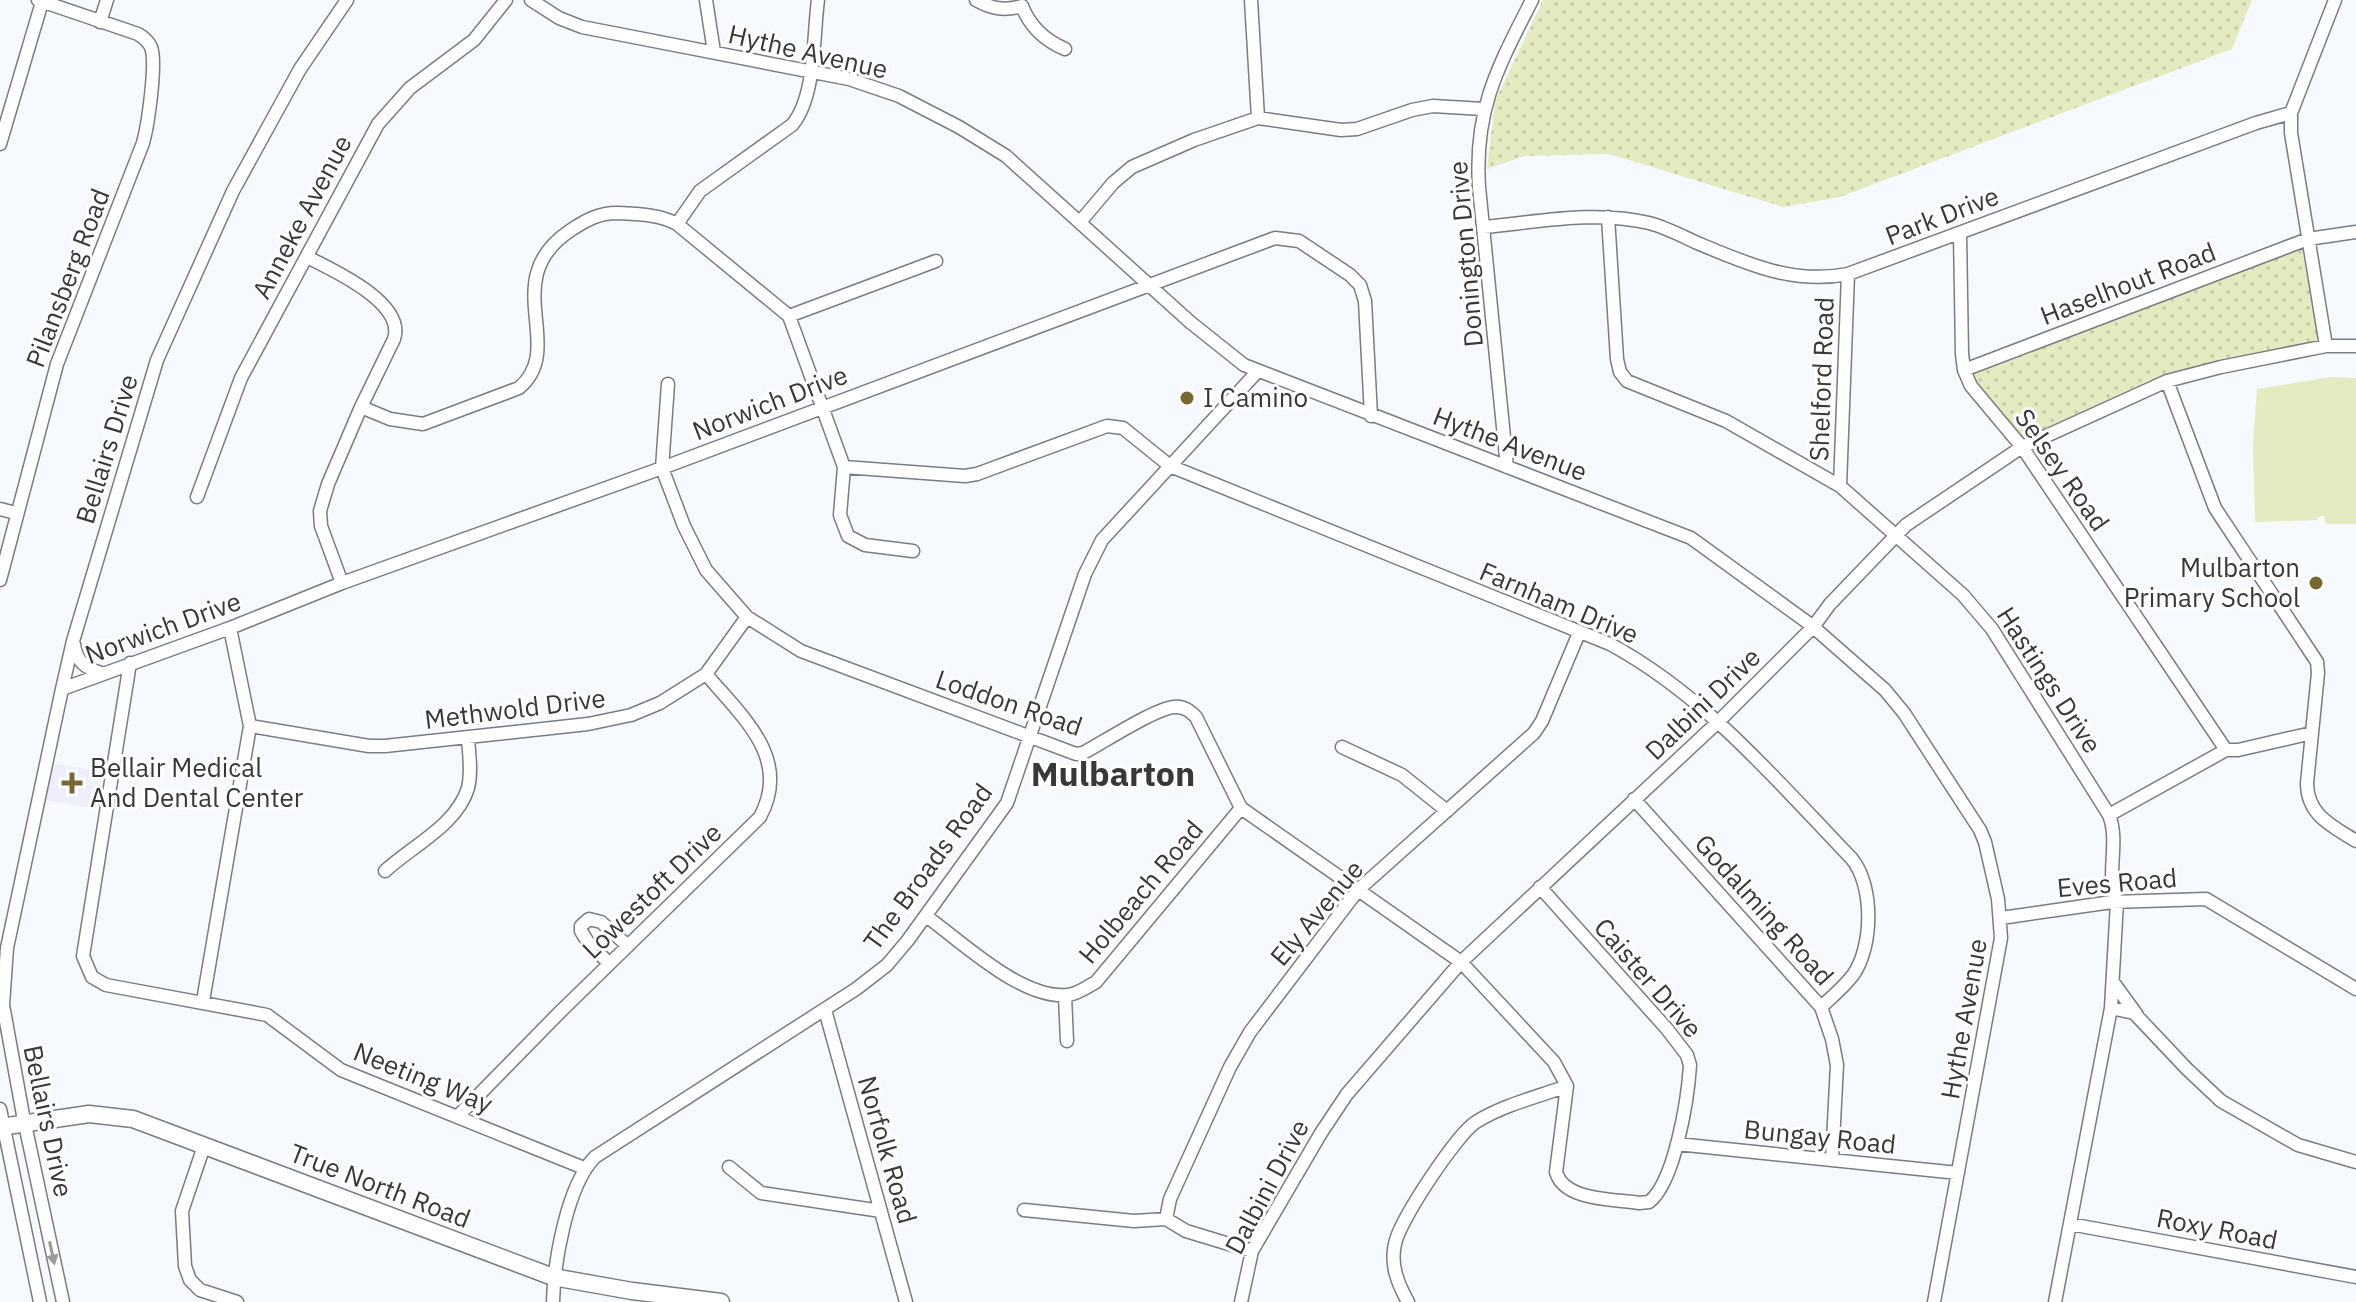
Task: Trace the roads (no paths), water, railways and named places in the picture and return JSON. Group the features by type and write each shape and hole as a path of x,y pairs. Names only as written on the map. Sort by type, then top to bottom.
{"main road":[{"name":"True North Road","path":"1,1121 24,1122 68,1115 110,1115 133,1119 553,1277 721,1302"}],"street":[{"path":"0,144 40,1 100,22 107,0"},
{"name":"Bellairs Drive","path":"63,1302 6,1031 3,953 73,641 146,391 190,281 233,191 300,69 347,0"},
{"name":"Anneke Avenue","path":"197,497 241,378 384,114 410,88 474,40 506,0"},
{"name":"Hythe Avenue","path":"531,0 559,18 582,27 873,85 973,134 1006,156 1213,342 1257,372 1679,532 1813,627 1895,700 1970,812 1985,842 2001,918 2001,938 1934,1302"},
{"path":"706,0 714,52"},
{"path":"677,224 700,191 792,125 805,103 812,71 818,0"},
{"path":"976,0 1003,10 1028,3 1033,27 1053,44 1065,49"},
{"path":"1251,0 1258,118"},
{"path":"2326,346 2291,133 2291,113 2335,0"},
{"name":"Donington Drive","path":"1507,467 1478,163 1483,109 1528,2"},
{"name":"Pilansberg Road","path":"0,580 68,330 146,130 153,60 150,45 138,34 100,22"},
{"path":"1080,222 1113,183 1132,167 1258,118 1341,130 1357,129 1433,106 1483,109"},
{"name":"Park Drive","path":"1484,227 1608,217 1658,226 1779,274 1807,277 1848,274 2234,130 2291,113"},
{"path":"361,407 401,423 423,424 511,393 527,381 534,369 537,343 535,279 537,267 548,249 568,232 602,214 664,218 677,224 789,316 844,467 840,515 848,536 865,545 913,551"},
{"name":"Hastings Drive","path":"1608,217 1617,359 1620,372 1627,381 1726,421 1840,486 1896,534 1963,595 1992,629 2109,815 2114,833 2112,889 2117,902 2111,1008 2055,1302"},
{"name":"Haselhout Road","path":"1964,370 2308,239 2356,232"},
{"path":"1960,233 1964,370"},
{"name":"Norwich Drive","path":"62,689 1273,239 1291,238 1303,243 1355,279 1363,291 1371,416"},
{"path":"307,257 366,291 395,320 396,335 361,407 328,484 320,511 321,526 342,583"},
{"path":"789,316 936,261"},
{"name":"Shelford Road","path":"1840,486 1848,274"},
{"name":"Dalbini Drive","path":"1241,1302 1252,1251 1333,1112 1461,962 1719,721 1813,627 1818,617 1896,534 1923,512 2022,447 2167,381 2326,346 2356,346"},
{"name":"Selsey Road","path":"1964,370 1974,391 2022,447 2226,750"},
{"name":"The Broads Road","path":"584,1168 595,1157 825,1010 887,965 1000,815 1093,556 1102,540 1257,372"},
{"path":"2167,381 2215,508 2317,662 2307,783 2310,804 2321,819 2356,841"},
{"name":"Loddon Road","path":"668,384 662,468 684,526 706,570 747,617 801,651 1066,751 1083,753 1163,710 1180,707 1189,710 1196,717 1241,808 1461,962 1554,1062 1567,1086"},
{"name":"Farnham Drive","path":"844,467 965,476 1112,425 1128,431 1170,466 1610,644 1637,659 1719,721 1852,859 1865,881 1868,917 1861,959 1853,975 1821,1007"},
{"path":"0,509 16,513"},
{"name":"Methwold Drive","path":"250,726 369,746 468,738 612,720 660,703 706,674 747,617"},
{"path":"203,1001 250,726 230,628"},
{"name":"Ely Avenue","path":"1166,1219 1170,1199 1250,1032 1358,890 1534,733 1547,710 1579,633"},
{"path":"73,641 79,661 101,673"},
{"name":"Neeting Way","path":"130,663 83,956 92,977 114,987 267,1015 341,1070 584,1168"},
{"name":"Lowestoft Drive","path":"458,1116 609,963 760,817 772,787 771,767 765,748 706,674"},
{"path":"2109,815 2226,750 2312,733"},
{"path":"385,871 433,833 458,808 469,778 468,738"},
{"path":"1342,747 1402,775 1447,811"},
{"name":"Godalming Road","path":"1634,799 1821,1007 1837,1065 1832,1160"},
{"name":"Holbeach Road","path":"1065,996 1096,982 1241,808"},
{"name":"Caister Drive","path":"1540,887 1687,1055 1689,1076 1677,1144 1664,1182 1654,1199 1639,1203 1581,1194 1558,1180 1556,1172 1567,1086"},
{"name":"Eves Road","path":"2001,918 2117,902 2210,900 2356,989"},
{"path":"926,916 1011,979 1042,992 1065,996 1067,1041"},
{"path":"609,963 583,937 584,922 589,919 601,922 628,946"},
{"path":"2113,982 2137,1015 2221,1101 2298,1145 2356,1162"},
{"path":"2111,1008 2137,1015"},
{"name":"Norfolk Road","path":"825,1010 906,1302"},
{"path":"1408,1302 1398,1285 1394,1265 1398,1232 1414,1203 1456,1144 1473,1123 1567,1086"},
{"name":"Bellairs Drive","path":"1,1121 40,1302"},
{"name":"Bungay Road","path":"1677,1144 1958,1173"},
{"path":"204,1146 182,1211 185,1266 190,1280 200,1290 237,1302"},
{"path":"729,1167 761,1193 881,1211"},
{"path":"553,1302 553,1277 574,1191 584,1168"},
{"path":"1024,1210 1134,1221 1166,1219 1186,1231 1252,1251"},
{"name":"Roxy Road","path":"2070,1224 2356,1277"}],"place":[{"name":"I Camino","path":"1187,398"},
{"name":"Mulbarton Primary School","path":"2316,583"},
{"name":"Bellair Medical And Dental Center","path":"72,783"}],"district":[{"name":"Mulbarton","path":"1113,774"}]}
